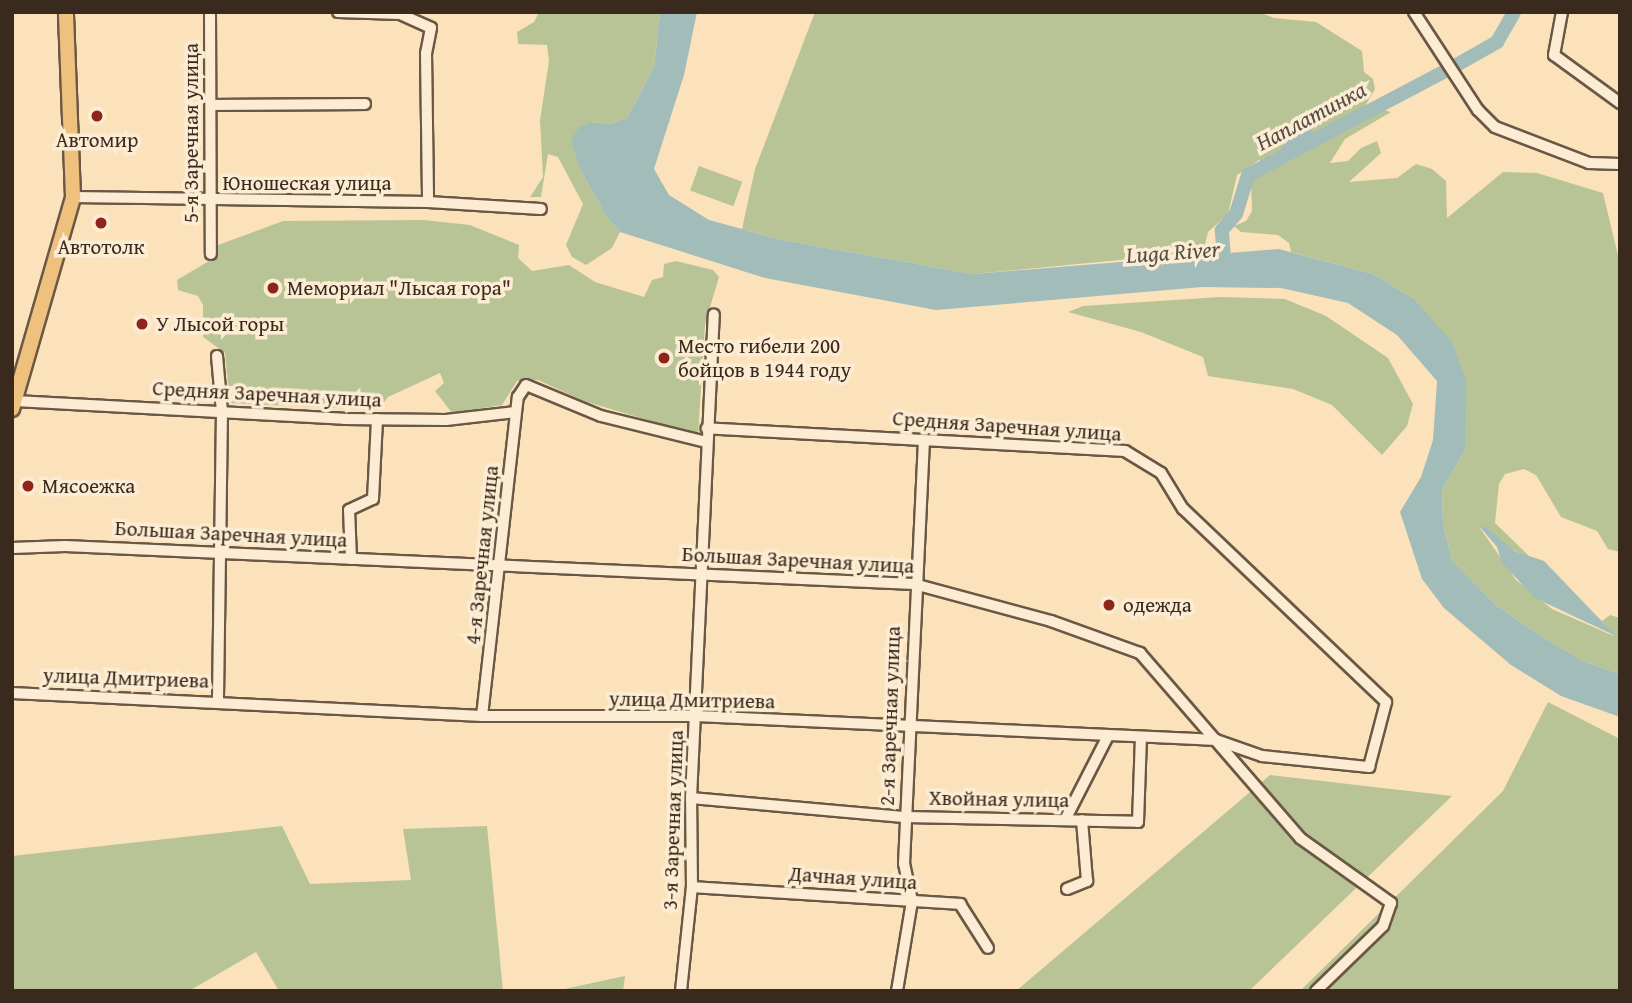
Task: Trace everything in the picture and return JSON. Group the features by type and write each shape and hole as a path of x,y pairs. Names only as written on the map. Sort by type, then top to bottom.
{"main road":[{"path":"13,405 73,197 66,12"}],"street":[{"name":"5-я Заречная улица","path":"210,12 211,254"},
{"path":"338,12 400,15 431,28 426,53 428,202"},
{"path":"1414,12 1463,90 1495,127 1530,145 1589,163 1620,164"},
{"path":"1562,12 1554,55 1620,103"},
{"path":"211,105 365,104"},
{"name":"Юношеская улица","path":"73,197 428,202 541,209"},
{"name":"3-я Заречная улица","path":"681,991 692,887 691,798 714,315"},
{"path":"218,356 222,412 217,553 218,701"},
{"name":"4-я Заречная улица","path":"482,716 502,567 516,412 518,397 526,385 601,416 706,442"},
{"name":"Средняя Заречная улица","path":"13,405 377,419 446,419 516,412"},
{"path":"351,559 349,510 373,499 377,419"},
{"name":"Средняя Заречная улица","path":"707,428 1125,450 1161,473 1184,509 1386,702 1369,767"},
{"name":"2-я Заречная улица","path":"897,991 912,901 904,864 912,728 914,584 924,440"},
{"name":"Большая Заречная улица","path":"12,548 217,553 914,584 1051,621 1140,653 1300,838 1391,903 1383,926 1316,991"},
{"name":"улица Дмитриева","path":"12,693 482,716 696,716 1216,740 1262,756 1369,767"},
{"path":"1065,820 1108,736"},
{"name":"Хвойная улица","path":"691,798 906,817 1138,822 1141,737"},
{"path":"1067,889 1087,881 1082,820"},
{"name":"Дачная улица","path":"692,887 960,904 988,948"}],"green space":[{"path":"539,12 660,12 654,67 627,118 610,124 591,122 580,169 606,216 620,232 612,248 586,265 572,257 566,245 583,204 558,157 548,154 541,197 530,197 543,177 540,120 549,61 547,45 518,44 517,32 534,22"},
{"path":"815,12 1259,12 1274,18 1316,22 1362,51 1364,72 1373,79 1375,89 1360,115 1373,107 1391,112 1345,139 1330,163 1348,161 1361,148 1377,141 1381,153 1349,182 1397,178 1416,164 1432,169 1446,181 1447,218 1503,172 1537,173 1603,193 1620,264 1620,552 1608,549 1597,531 1561,517 1536,475 1524,469 1505,474 1499,484 1495,523 1530,557 1510,549 1486,527 1480,528 1516,580 1552,609 1614,636 1602,621 1610,615 1620,618 1620,674 1583,661 1539,635 1496,605 1452,560 1443,523 1442,490 1465,450 1413,298 1373,274 1291,252 1289,243 1278,235 1241,232 1234,226 1246,221 1252,211 1251,181 1269,166 1259,160 1237,175 1228,214 1208,232 1203,252 973,274 782,240 742,229 755,169"},
{"path":"699,166 742,182 733,206 690,190"},
{"path":"423,220 470,225 519,245 518,258 532,271 569,265 595,282 644,297 652,280 663,277 664,264 676,261 713,270 719,277 705,324 698,435 584,401 538,380 517,381 502,405 452,413 435,391 444,383 440,373 388,397 378,410 230,403 225,353 203,337 203,305 198,296 178,290 177,280 214,258 213,247 283,221"},
{"path":"1220,297 1285,299 1326,316 1388,358 1413,404 1407,426 1382,455 1332,405 1293,389 1208,376 1203,357 1141,332 1068,312 1083,306"},
{"path":"1548,702 1620,739 1620,991 1300,991 1503,791"},
{"path":"1270,775 1452,796 1249,991 1016,991"},
{"path":"282,826 310,884 411,880 403,829 487,826 503,991 279,991 256,952 189,991 12,991 12,856"},
{"path":"625,976 623,991 555,991"}],"water":[{"path":"660,12 697,12 684,75 654,169 669,195 709,220 782,240 973,274 1279,249 1373,274 1413,298 1452,342 1466,380 1465,450 1442,490 1443,523 1452,560 1496,605 1539,635 1583,661 1620,674 1620,717 1561,696 1511,665 1444,608 1422,579 1400,512 1421,477 1433,440 1437,381 1397,335 1348,303 1281,288 1202,287 936,310 765,278 620,232 606,216 580,169 571,141 579,127 591,122 610,124 627,118 654,67"},
{"path":"1480,527 1486,527 1514,551 1544,561 1616,636 1535,598 1502,563 1497,547"}],"waterway":[{"name":"Наплатинка","path":"1453,67 1497,42 1514,12"},
{"name":"Наплатинка","path":"1225,268 1222,230 1236,214 1248,175 1449,69"},
{"path":"1288,151 1304,132 1302,121"}],"place":[{"name":"Автомир","path":"97,116"},
{"name":"Автотолк","path":"101,223"},
{"name":"Мемориал \"Лысая гора\"","path":"273,288"},
{"name":"У Лысой горы","path":"142,324"},
{"name":"Место гибели 200 бойцов в 1944 году","path":"664,358"},
{"name":"Мясоежка","path":"28,486"},
{"name":"одежда","path":"1109,605"}],"water label":[{"name":"Luga River","path":"1173,252"}]}
